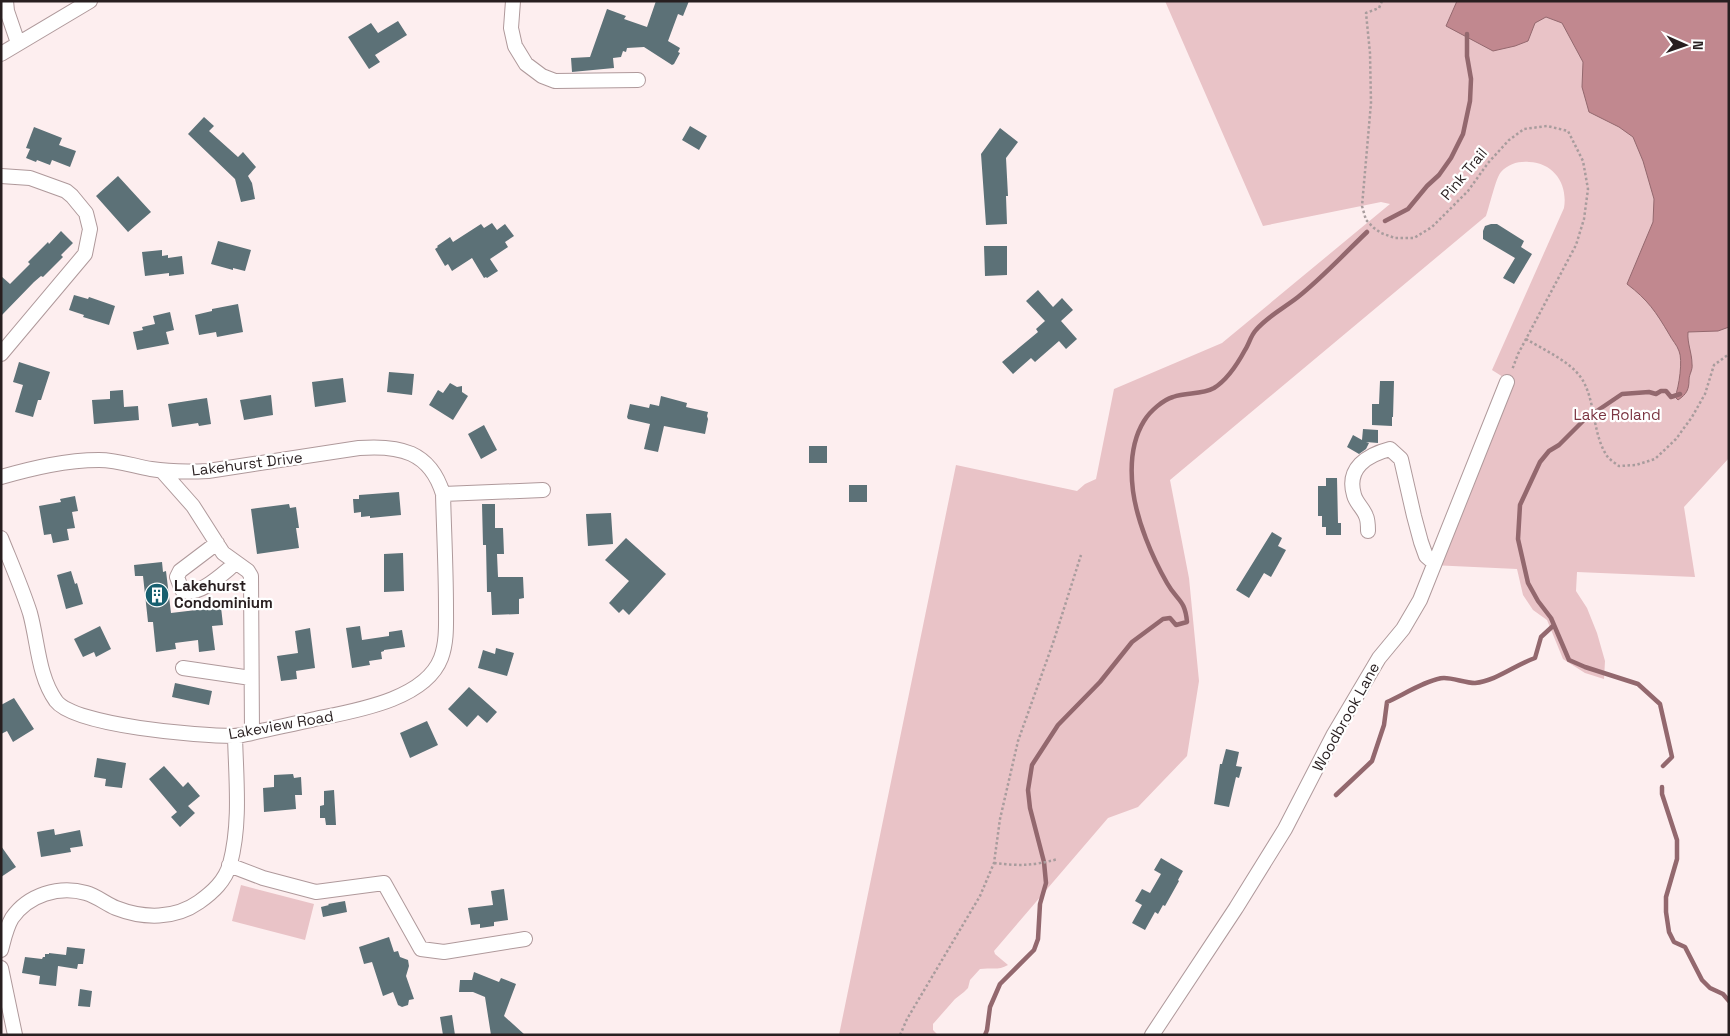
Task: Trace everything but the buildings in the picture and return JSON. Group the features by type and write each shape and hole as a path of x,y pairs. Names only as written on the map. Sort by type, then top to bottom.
{"street":[{"path":"6,1 7,11 18,43"},
{"path":"1,54 90,1"},
{"path":"514,1 512,28 515,46 526,64 542,76 555,81 638,80"},
{"path":"1,176 30,178 66,191 86,213 90,229 85,254 1,354"},
{"name":"Woodbrook Lane","path":"1152,1035 1236,908 1285,829 1338,727 1379,658 1403,629 1420,600 1507,382"},
{"name":"Lakehurst Drive","path":"1,477 44,466 99,460 116,461 162,471 208,471 359,448 381,447 396,448 417,456 439,480 443,494"},
{"path":"1368,531 1366,516 1354,495 1353,477 1362,461 1379,452 1390,449 1401,459 1421,542 1426,556 1434,563"},
{"path":"162,471 193,506 224,553 252,576 252,733"},
{"path":"443,494 543,490"},
{"name":"Lakeview Road","path":"1,538 30,614 41,666 56,702 80,715 106,721 160,730 235,736 357,710 409,691 426,680 441,658 446,629 443,494"},
{"path":"217,544 180,571 177,577 182,590 187,592 199,590 236,563"},
{"path":"183,668 251,678"},
{"path":"1,950 12,918 38,896 52,891 69,890 87,893 115,908 129,913 152,917 178,913 192,907 209,895 221,882 230,865 237,819 235,736"},
{"path":"230,865 263,878 316,892 384,883 421,949 444,952 525,939"},
{"path":"1,968 15,1035"}],"path":[{"name":"Pink Trail","path":"1382,1 1379,8 1366,13 1370,53 1371,103 1362,206 1366,220 1374,228 1381,233 1395,238 1414,238 1432,227 1468,191 1488,163 1509,140 1524,130 1546,126 1568,131 1582,161 1588,189 1584,219 1576,245 1518,354 1507,382"},
{"path":"1526,339 1569,366 1582,379 1604,449 1618,466 1636,465 1655,459 1676,439 1692,417 1705,394 1714,365 1729,354"},
{"path":"900,1035 907,1019 980,896 994,863 1000,819 1018,741 1082,555"},
{"path":"994,863 1022,866 1058,859"}],"green space":[{"path":"1165,1 1729,1 1729,458 1684,507 1695,577 1577,572 1576,591 1587,608 1597,633 1605,661 1604,679 1585,673 1563,659 1547,620 1533,610 1523,595 1517,569 1431,565 1511,382 1492,370 1564,208 1565,199 1561,183 1557,176 1546,166 1529,162 1510,165 1499,175 1486,216 1170,480 1189,578 1199,681 1187,756 1138,807 1108,818 994,951 1008,965 980,969 970,980 968,988 955,999 933,1024 933,1030 938,1035 839,1035 956,465 1077,491 1085,484 1096,479 1114,389 1222,343 1390,204 1381,202 1263,226"},
{"path":"241,885 314,904 305,940 232,921"}],"shaded area":[{"name":"Lake Roland","path":"1457,1 1729,1 1729,327 1718,331 1688,332 1692,368 1687,391 1678,400 1675,397 1681,367 1678,349 1651,307 1641,295 1627,284 1653,222 1654,199 1643,161 1633,137 1619,127 1589,112 1582,87 1583,62 1562,23 1546,17 1535,23 1528,41 1493,51 1446,26"}],"waterway":[{"path":"1385,221 1408,209 1439,175 1451,158 1463,134 1470,101 1471,79 1467,56 1467,34"},
{"path":"985,1035 990,1007 1000,984 1034,950 1038,939 1040,904 1046,883 1044,862 1030,808 1028,790 1032,765 1058,725 1100,682 1132,642 1163,619 1170,618 1176,625 1187,622 1182,604 1161,573 1156,562 1138,514 1133,491 1132,473 1132,455 1136,437 1150,413 1169,398 1199,393 1219,385 1236,366 1253,334 1261,325 1307,289 1367,232"},
{"path":"1663,766 1672,757 1660,704 1638,684 1569,660 1551,618 1538,601 1528,583 1518,539 1520,505 1540,462 1549,451 1559,445 1585,419 1622,394 1649,392 1656,394 1661,391 1666,391 1671,397 1680,394"},
{"path":"1336,795 1372,761 1384,725 1387,702 1438,679 1448,678 1475,683 1498,676 1535,658 1541,637 1554,625"},
{"path":"1662,787 1662,794 1677,840 1677,859 1666,897 1669,932 1674,942 1685,947 1702,980 1710,988 1723,994 1729,1001"}],"place":[{"name":"Lakehurst Condominium","path":"157,595"}]}
